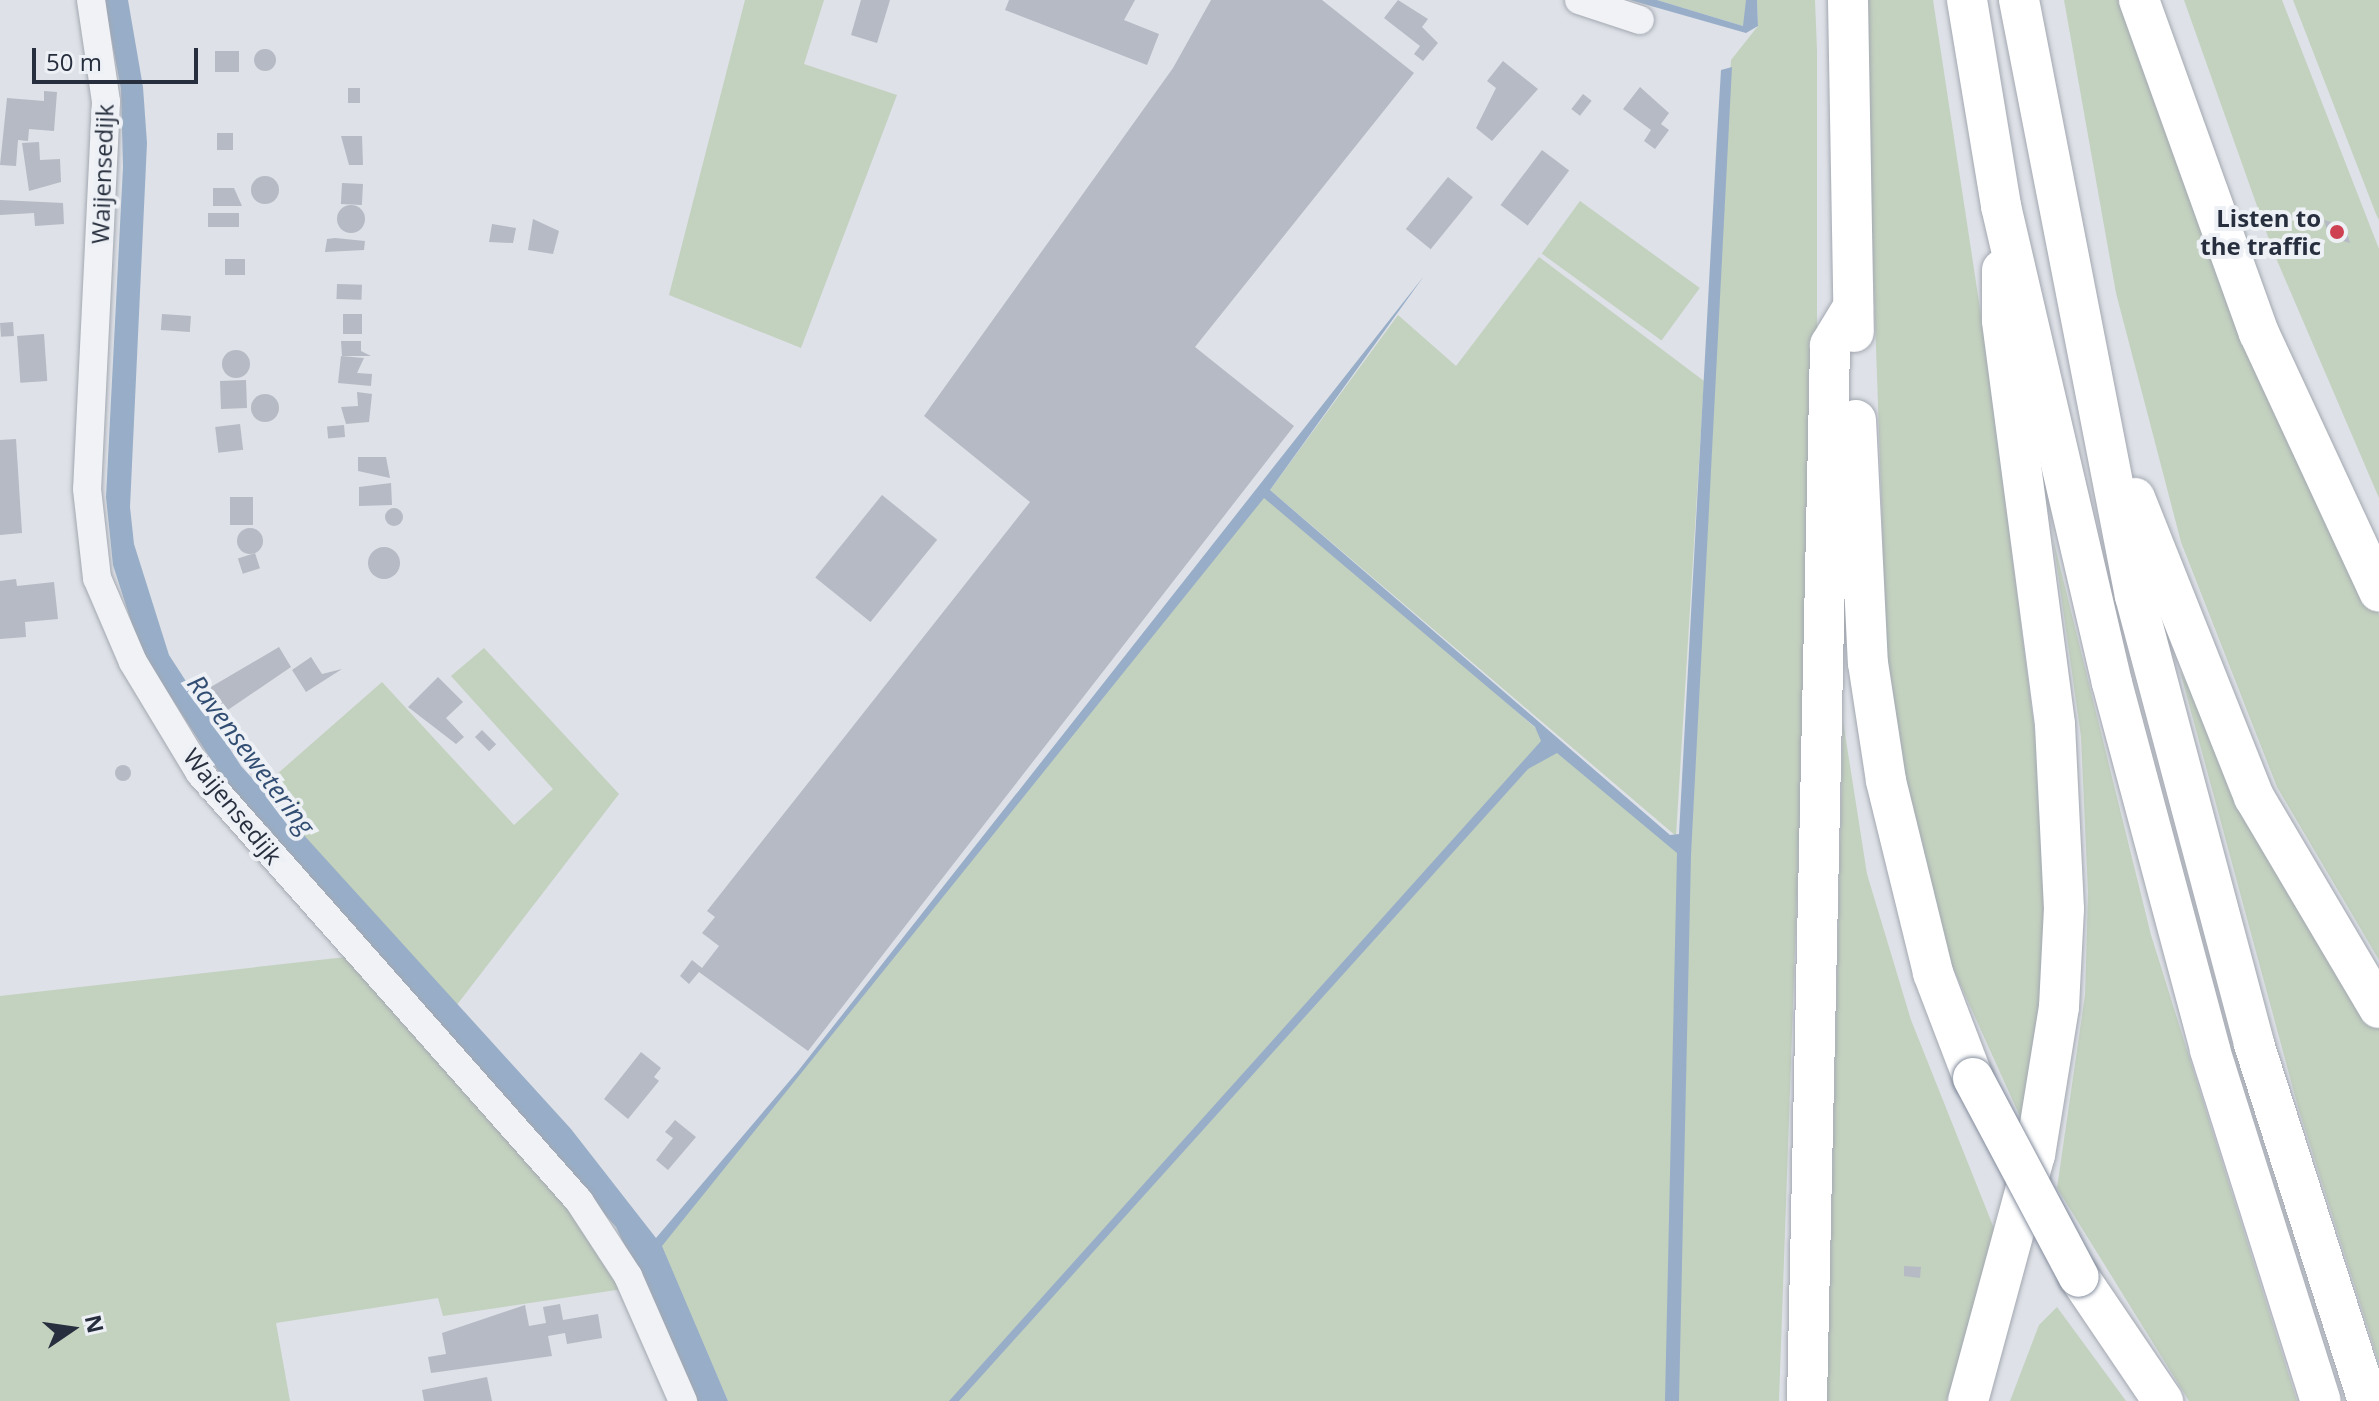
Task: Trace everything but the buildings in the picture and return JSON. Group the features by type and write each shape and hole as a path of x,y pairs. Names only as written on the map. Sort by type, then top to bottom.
{"highway":[{"path":"1848,0 1859,521 1878,732 1909,889 1973,1078 2079,1277 2163,1401"},
{"path":"1967,0 2001,206 2116,699 2210,1050 2321,1401"},
{"path":"2019,0 2135,596 2201,857 2368,1401"},
{"path":"2139,0 2222,240 2296,417 2379,591"},
{"path":"1968,1401 2035,1155 2059,1007 2064,909 2055,724 2002,320 2001,206"},
{"path":"1807,1401 1830,345 1853,307"},
{"path":"2092,382 2254,797 2379,1008"},
{"path":"2296,417 2379,551"}],"street":[{"name":"Waijensedijk","path":"91,0 106,102 87,489 97,578 133,662 200,773 579,1201 628,1276 683,1401"},
{"path":"1579,0 1640,20"}],"green space":[{"path":"745,0 824,0 804,64 897,95 801,348 669,295"},
{"path":"1657,0 1746,0 1748,24 1743,26"},
{"path":"1757,0 1815,0 1817,51 1817,326 1779,1401 728,1401 660,1246 1262,488 1548,739 1690,854 1731,60 1758,26"},
{"path":"1864,0 1933,0 1986,348 2047,829 2043,990 2027,1132 1928,913 1888,694"},
{"path":"2064,0 2123,0 2347,555 2379,615 2379,960 2277,787 2181,542 2116,293"},
{"path":"2184,0 2282,0 2379,249 2379,498 2273,251"},
{"path":"2293,0 2379,0 2379,220 2376,214"},
{"path":"1580,201 1700,288 1662,341 1542,254"},
{"path":"1539,257 1704,381 1676,836 1270,490 1398,315 1456,366"},
{"path":"2053,538 2151,935 2297,1401 2189,1401 2057,1188 2085,995 2088,893 2081,737"},
{"path":"484,648 619,794 456,1006 260,789 382,682 514,825 553,789 451,676"},
{"path":"2180,671 2379,1028 2379,1363 2298,1107"},
{"path":"1843,721 1867,874 1911,1020 2001,1246 1946,1401 1827,1401"},
{"path":"346,957 576,1213 623,1289 443,1316 438,1298 276,1323 290,1401 0,1401 0,996"},
{"path":"2057,1307 2126,1401 2010,1401 2039,1325"}],"water":[{"path":"104,0 128,0 143,87 147,143 130,507 134,544 169,655 241,766 571,1129 656,1238 798,1071 1424,276 1270,490 1670,835 1679,834 1721,70 1732,67 1691,855 1679,1401 1665,1401 1677,853 1557,753 1528,769 959,1401 949,1401 1541,741 1535,727 1264,498 662,1246 728,1401 698,1401 616,1227 310,884 221,775 140,649 113,565 106,497 123,167 121,89"},
{"path":"1630,0 1657,0 1743,26 1746,0 1757,0 1758,26 1746,33"}],"place":[{"name":"Listen to the traffic","path":"2337,232"}],"water label":[{"name":"Ravensewetering","path":"251,755"}]}
